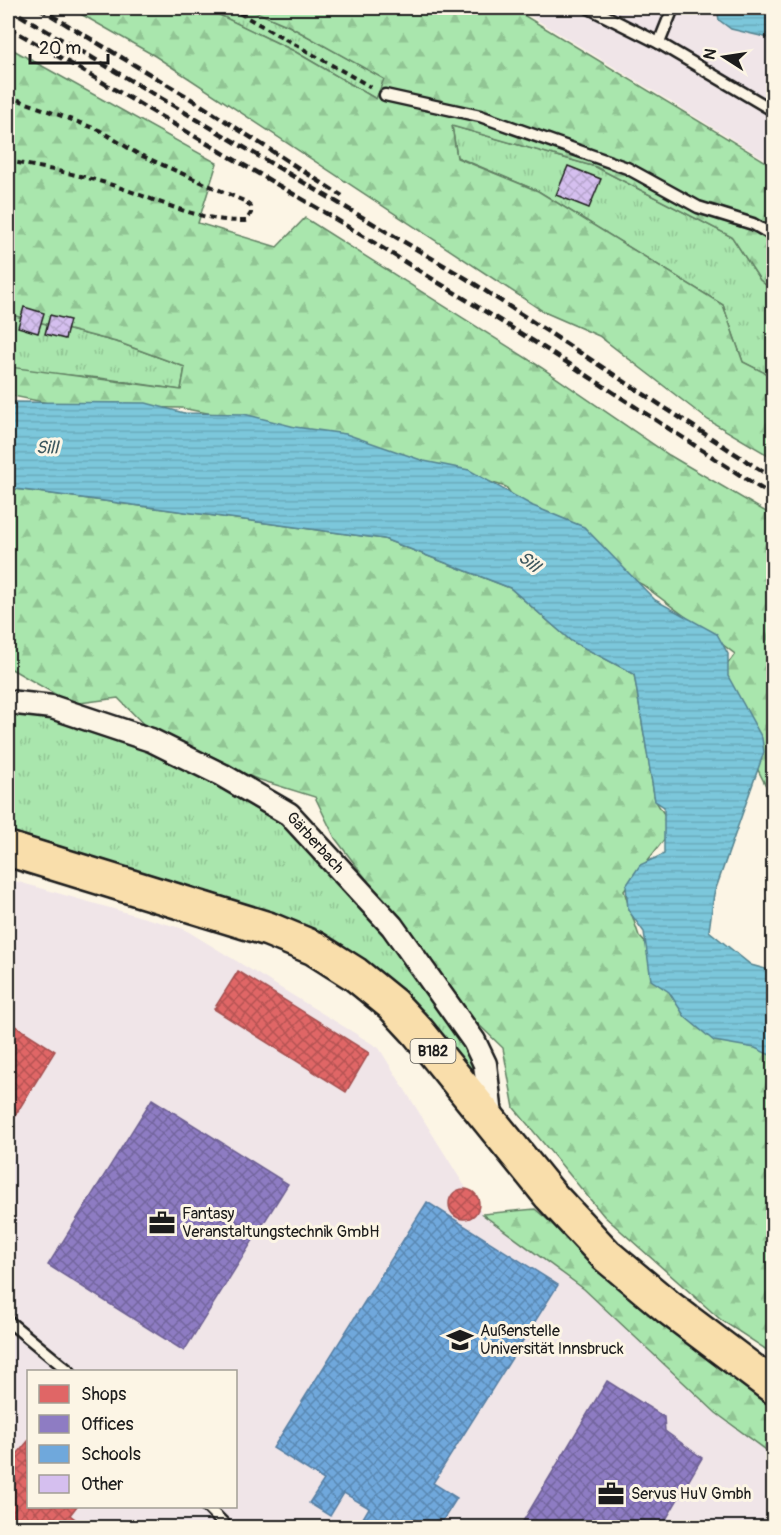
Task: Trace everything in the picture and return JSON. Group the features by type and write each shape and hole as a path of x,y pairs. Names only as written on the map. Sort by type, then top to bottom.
{"main road":[{"name":"B182","path":"8,849 216,911 314,948 355,974 392,1004 550,1195 607,1256 668,1307 774,1387"}],"street":[{"name":"Gärberbach","path":"8,702 52,707 151,740 222,775 290,814 392,926 474,1041 485,1064 490,1087 492,1126"}],"lane":[{"path":"589,8 658,43 774,111"},
{"path":"658,43 673,8"},
{"path":"385,95 480,116 627,168 698,207 753,224 774,236"},
{"path":"8,1321 69,1370"},
{"path":"208,1508 228,1527"}],"path":[{"path":"230,8 385,95"},
{"path":"8,96 99,130 138,154 244,201 251,207 251,213 246,220 216,219 162,204 113,185 8,161"}],"shaded area":[{"path":"517,8 773,8 773,164"},
{"path":"8,879 184,929 379,1048 482,1214 584,1289 716,1413 773,1455 773,1527 8,1527"}],"green space":[{"path":"70,8 205,8 294,51 376,99 384,79 289,26 247,8 512,8 773,166 773,291 760,280 732,237 596,167 452,126 457,158 538,191 723,305 743,362 773,377 773,458 708,420 599,336 544,312 155,56"},
{"path":"205,8 247,8 289,26 385,79 376,99 294,51"},
{"path":"8,47 217,163 198,223 277,247 305,218 542,368 669,455 773,516 773,800 756,766 721,673 735,654 643,585 540,533 506,487 344,439 181,408 63,406 8,395 10,367 181,390 185,367 120,343 8,314"},
{"path":"452,126 596,167 732,237 760,280 773,291 773,377 743,362 723,305 538,191 457,157"},
{"path":"8,314 120,343 185,367 181,390 100,378 8,369"},
{"path":"8,488 384,539 510,588 571,641 634,674 655,800 673,828 624,891 639,936 720,1022 773,1053 773,1354 721,1320 604,1216 514,1108 503,1048 472,1018 335,838 315,797 257,779 156,737 118,698 72,704 8,667"},
{"path":"8,709 109,730 266,805 413,961 474,1062 469,1073 439,1031 399,989 286,920 212,893 8,833"},
{"path":"535,1209 738,1382 773,1406 773,1455 716,1413 584,1289 482,1214"}],"water":[{"path":"717,8 773,8 773,39 731,29 719,20"},
{"name":"Sill","path":"8,402 146,403 184,413 244,414 295,427 346,434 424,461 469,470 533,506 584,527 655,600 717,634 728,654 728,676 762,738 764,752 714,894 709,931 751,965 773,971 773,1060 772,1056 755,1048 714,1041 685,1017 669,992 651,980 644,932 628,910 626,886 640,865 664,854 664,807 655,801 634,674 571,641 510,588 384,539 8,488"}],"building: Shops":[{"path":"238,971 369,1053 346,1092 214,1009"},
{"path":"8,1021 55,1051 8,1127"},
{"path":"464,1189 475,1193 479,1204 475,1215 464,1219 453,1215 449,1204 453,1193"},
{"path":"27,1442 27,1508 75,1508 70,1515 87,1528 8,1528 8,1465"}],"building: Offices":[{"path":"152,1099 288,1184 184,1351 48,1265"},
{"path":"607,1381 664,1417 665,1431 702,1458 661,1528 519,1528"}],"building: Schools":[{"path":"427,1202 558,1285 433,1483 457,1498 438,1528 357,1528 369,1508 344,1493 330,1516 309,1503 324,1480 273,1448"}],"building: Other":[{"path":"568,166 601,179 589,208 556,195"},
{"path":"24,307 44,313 38,333 18,327"},
{"path":"50,315 70,320 65,339 45,334"}],"railway":[{"path":"8,8 467,279 774,479"},
{"path":"39,8 188,97 342,196"},
{"path":"8,27 324,212 554,354 774,497"}],"place":[{"name":"Fantasy Veranstaltungstechnik GmbH","path":"162,1223"},
{"name":"Außenstelle Universität Innsbruck","path":"460,1340"},
{"name":"Servus HuV Gmbh","path":"611,1494"}]}
